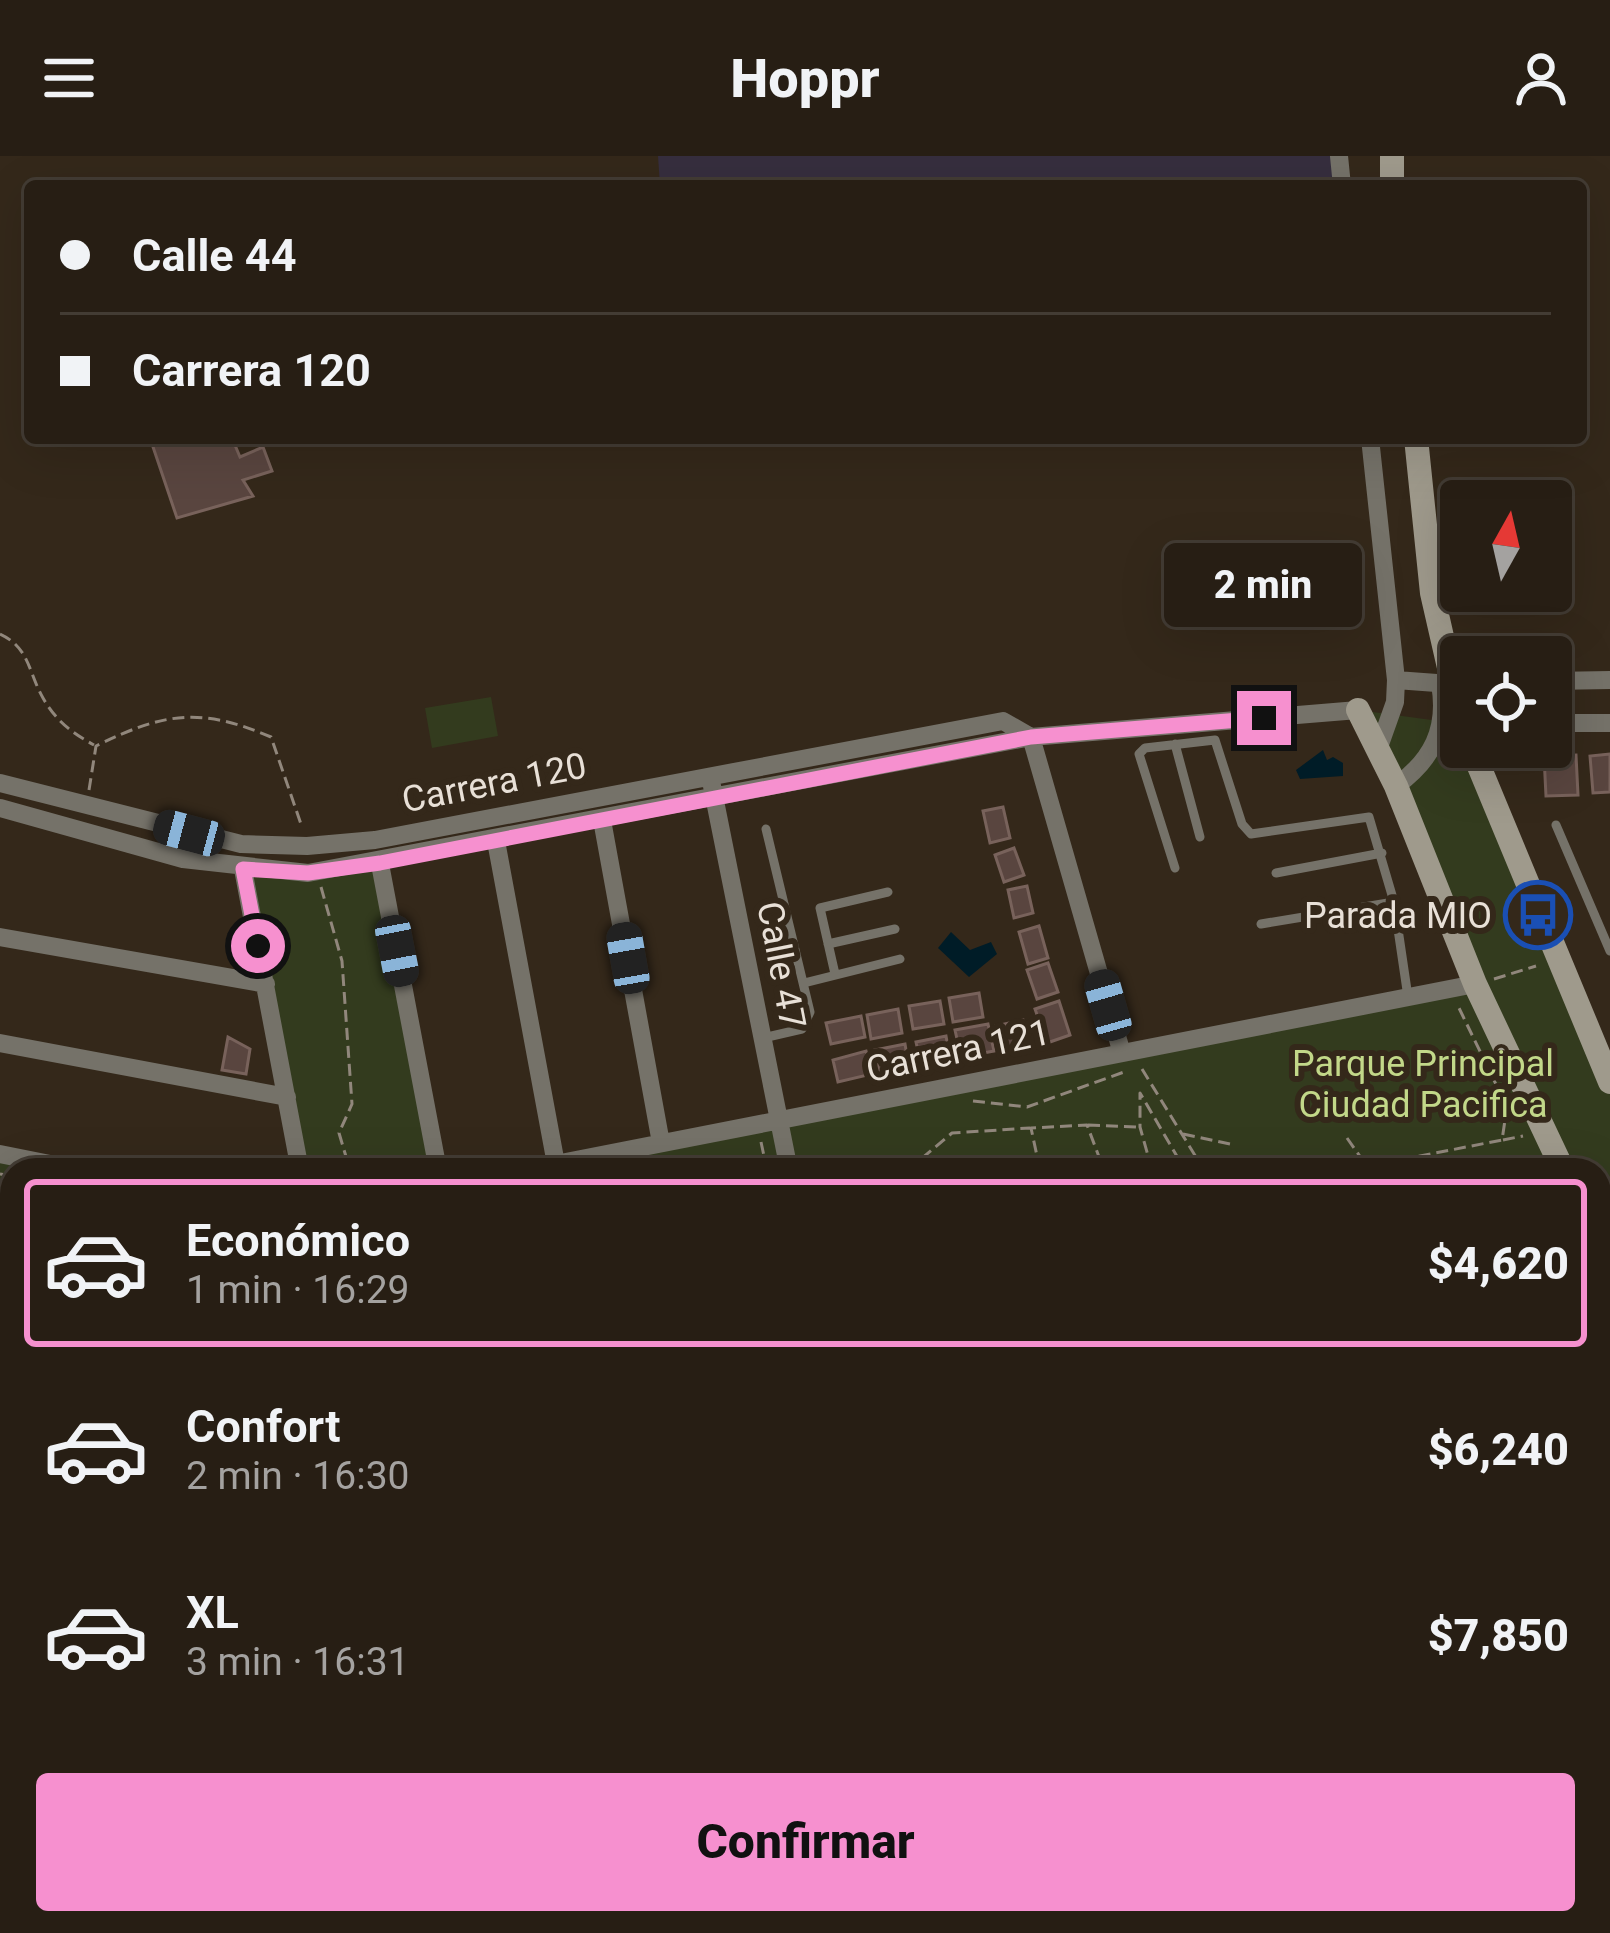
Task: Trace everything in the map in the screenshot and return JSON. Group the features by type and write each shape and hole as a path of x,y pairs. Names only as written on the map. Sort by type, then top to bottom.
{"main road":[{"path":"1417,444 1441,636"},
{"path":"1358,710 1396,786 1475,984 1557,1158"},
{"path":"1479,768 1610,1082"}],"street":[{"path":"1371,444 1396,680 1396,702 1379,747"},
{"path":"1396,680 1440,683"},
{"path":"1572,681 1610,680"},
{"name":"Carrera 120","path":"0,808 183,859 243,869 316,872 1031,737 1358,710"},
{"name":"Carrera 120","path":"0,783 242,844 307,846 375,839 1003,722 1031,737"},
{"path":"1572,723 1610,723"},
{"path":"1396,786 1418,770 1434,749 1440,728"},
{"path":"1031,737 1121,1050"},
{"name":"Calle 47","path":"710,773 787,1158"},
{"path":"602,820 661,1143"},
{"path":"496,841 555,1158"},
{"path":"380,863 436,1158"},
{"path":"243,869 298,1158"},
{"path":"0,937 266,984"},
{"name":"Carrera 121","path":"586,1158 1475,984"},
{"path":"0,1043 286,1097"}],"lane":[{"path":"1175,868 1139,754 1215,740 1241,824 1251,834 1364,815 1372,822 1394,902 1408,998"},
{"path":"1175,744 1200,837"},
{"path":"1556,825 1605,922 1610,950"},
{"path":"763,1038 808,1023 804,983 766,829"},
{"path":"1276,873 1382,853"},
{"path":"835,974 820,908 888,892"},
{"path":"1261,924 1394,902"},
{"path":"828,944 895,929"},
{"path":"804,983 900,959"}],"path":[{"path":"0,634 21,646 41,696 66,730 96,746 175,716 199,714 224,717 271,737 284,760 307,846"},
{"path":"88,807 96,746"},
{"path":"316,872 342,962 352,1104 340,1133 347,1158"},
{"path":"1475,984 1556,960"},
{"path":"1415,1158 1502,1140 1507,1107 1461,1006 1438,1010"},
{"path":"970,1101 1027,1107 1141,1067 1197,1158"},
{"path":"1149,1158 1140,1126 1140,1093 1178,1158"},
{"path":"1087,1125 1099,1158"},
{"path":"922,1158 952,1133 1140,1126"},
{"path":"1031,1128 1037,1158"},
{"path":"1181,1133 1235,1144"},
{"path":"759,1135 764,1158"},
{"path":"1414,1158 1525,1135"},
{"path":"1346,1138 1359,1158"}],"shaded area":[{"path":"658,156 1339,156 1341,180 660,180"}],"green space":[{"path":"491,697 498,736 432,748 425,708"},
{"name":"Parque Principal Ciudad Pacifica","path":"1358,710 1440,721 1440,768 1470,768 1610,1082 1610,1158 586,1158 1474,984"},
{"path":"380,864 436,1158 298,1158 243,869"}],"water":[{"path":"1323,750 1327,760 1333,757 1343,763 1343,776 1300,779 1296,770"},
{"path":"951,932 970,950 991,942 997,954 969,977 938,948"}],"building":[{"path":"152,444 235,444 240,457 263,447 272,471 243,480 253,496 177,518"},
{"path":"1610,754 1610,792 1593,793 1590,756"},
{"path":"1572,755 1576,755 1578,795 1546,796 1545,768 1572,768"},
{"path":"1003,807 1010,838 990,843 983,811"},
{"path":"1014,848 1024,875 1004,882 995,855"},
{"path":"1027,886 1033,913 1014,918 1008,890"},
{"path":"1039,926 1048,958 1028,964 1019,932"},
{"path":"1048,963 1058,992 1037,999 1027,970"},
{"path":"979,993 983,1017 953,1022 949,998"},
{"path":"940,1001 944,1024 913,1029 909,1006"},
{"path":"1059,1001 1070,1035 1047,1043 1035,1009"},
{"path":"898,1009 902,1033 871,1039 867,1015"},
{"path":"861,1016 865,1037 831,1044 826,1023"},
{"path":"1023,1020 1029,1045 1002,1052 996,1026"},
{"path":"988,1024 994,1051 961,1057 955,1030"},
{"path":"946,1036 950,1059 921,1065 916,1042"},
{"path":"228,1037 250,1049 246,1074 222,1070"},
{"path":"905,1044 909,1068 879,1073 875,1050"},
{"path":"866,1051 872,1074 838,1082 833,1060"}],"place":[{"name":"Parada MIO","path":"1538,915"}],"route":[{"path":"258,946 243,869 308,873 380,863 1031,737 1264,718"}]}
